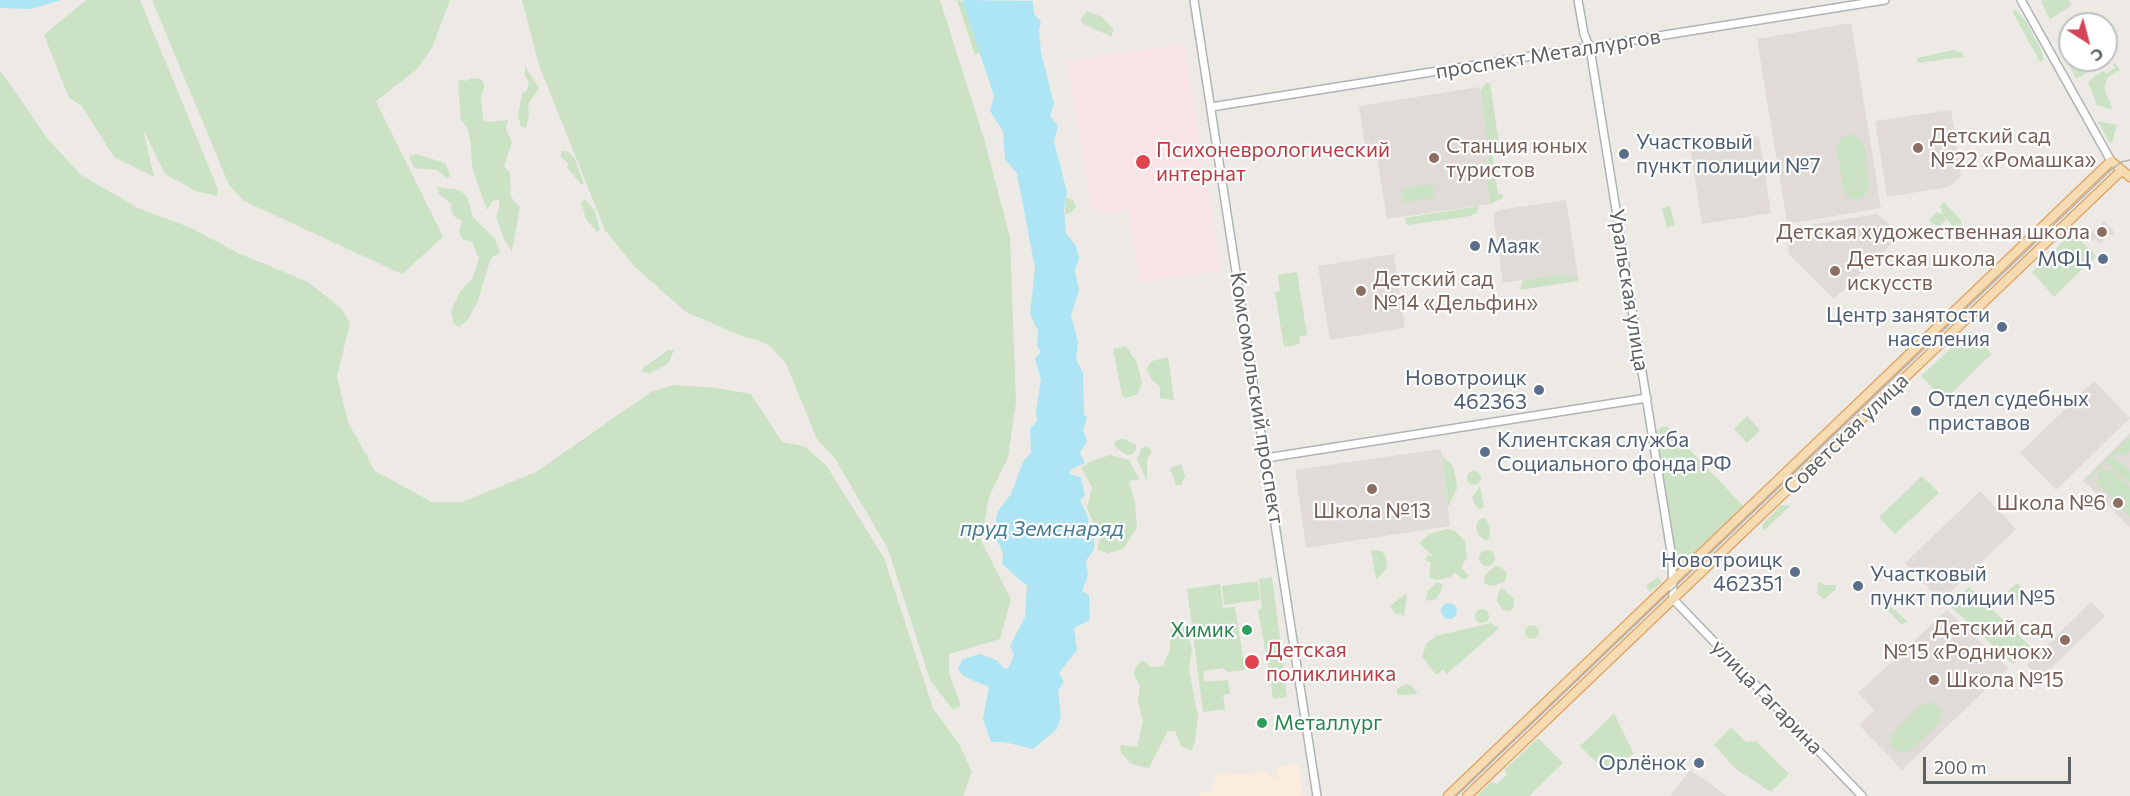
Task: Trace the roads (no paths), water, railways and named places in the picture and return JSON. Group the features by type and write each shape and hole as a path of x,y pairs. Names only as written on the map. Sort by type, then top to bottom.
{"main road":[{"path":"2111,161 2130,177"},
{"name":"Советская улица","path":"1448,796 2111,161"},
{"name":"Советская улица","path":"1467,796 2122,170"}],"street":[{"name":"Комсомольский проспект","path":"1194,0 1317,796"},
{"name":"Уральская улица","path":"1578,0 1584,34 1590,48 1647,398 1674,582"},
{"name":"проспект Металлургов","path":"1211,107 1885,0"},
{"path":"2021,0 2111,161"},
{"path":"1266,458 1647,398"},
{"path":"1673,599 1674,582"},
{"name":"улица Гагарина","path":"1673,599 1862,796"}],"water":[{"path":"0,0 62,0 30,9 0,8"},
{"name":"пруд Земснаряд","path":"962,0 1033,1 1034,14 1041,22 1039,30 1041,52 1054,104 1050,116 1058,126 1054,141 1067,192 1064,209 1066,233 1076,246 1079,258 1075,270 1079,291 1071,315 1078,342 1076,359 1083,373 1084,414 1087,418 1083,430 1087,441 1080,453 1085,463 1072,469 1069,474 1081,477 1085,496 1080,500 1094,536 1094,549 1086,561 1088,575 1082,591 1089,595 1090,620 1074,628 1077,650 1059,673 1064,682 1058,691 1061,716 1057,729 1033,749 1004,742 991,742 983,719 989,687 963,676 958,669 963,659 980,654 998,661 1004,669 1008,668 1014,655 1010,646 1025,617 1027,586 1002,564 1003,553 995,536 995,525 998,511 1011,494 1023,462 1031,452 1030,429 1037,421 1036,411 1041,380 1035,358 1041,352 1037,346 1038,331 1030,314 1035,268 1017,174 1005,159 1003,131 990,111 994,96"},
{"path":"1449,603 1457,611 1449,619 1441,611"}],"tram line":[{"path":"1456,796 2112,169 2121,162 2130,160"}],"place":[{"name":"Детский сад №22 «Ромашка»","path":"1918,148"},
{"name":"Участковый пункт полиции №7","path":"1624,154"},
{"name":"Станция юных туристов","path":"1434,158"},
{"name":"Психоневрологический интернат","path":"1143,162"},
{"name":"Детская художественная школа","path":"2102,232"},
{"name":"Маяк","path":"1475,246"},
{"name":"МФЦ","path":"2103,259"},
{"name":"Детская школа искусств","path":"1835,271"},
{"name":"Детский сад №14 «Дельфин»","path":"1361,291"},
{"name":"Центр занятости населения","path":"2002,327"},
{"name":"Новотроицк 462363","path":"1539,390"},
{"name":"Отдел судебных приставов","path":"1916,411"},
{"name":"Клиентская служба Социального фонда РФ","path":"1485,452"},
{"name":"Школа №13","path":"1372,489"},
{"name":"Школа №6","path":"2118,503"},
{"name":"Новотроицк 462351","path":"1795,572"},
{"name":"Участковый пункт полиции №5","path":"1858,586"},
{"name":"Химик","path":"1247,630"},
{"name":"Детский сад №15 «Родничок»","path":"2065,640"},
{"name":"Детская поликлиника","path":"1252,662"},
{"name":"Школа №15","path":"1934,680"},
{"name":"Металлург","path":"1262,723"},
{"name":"Орлёнок","path":"1699,763"}]}
